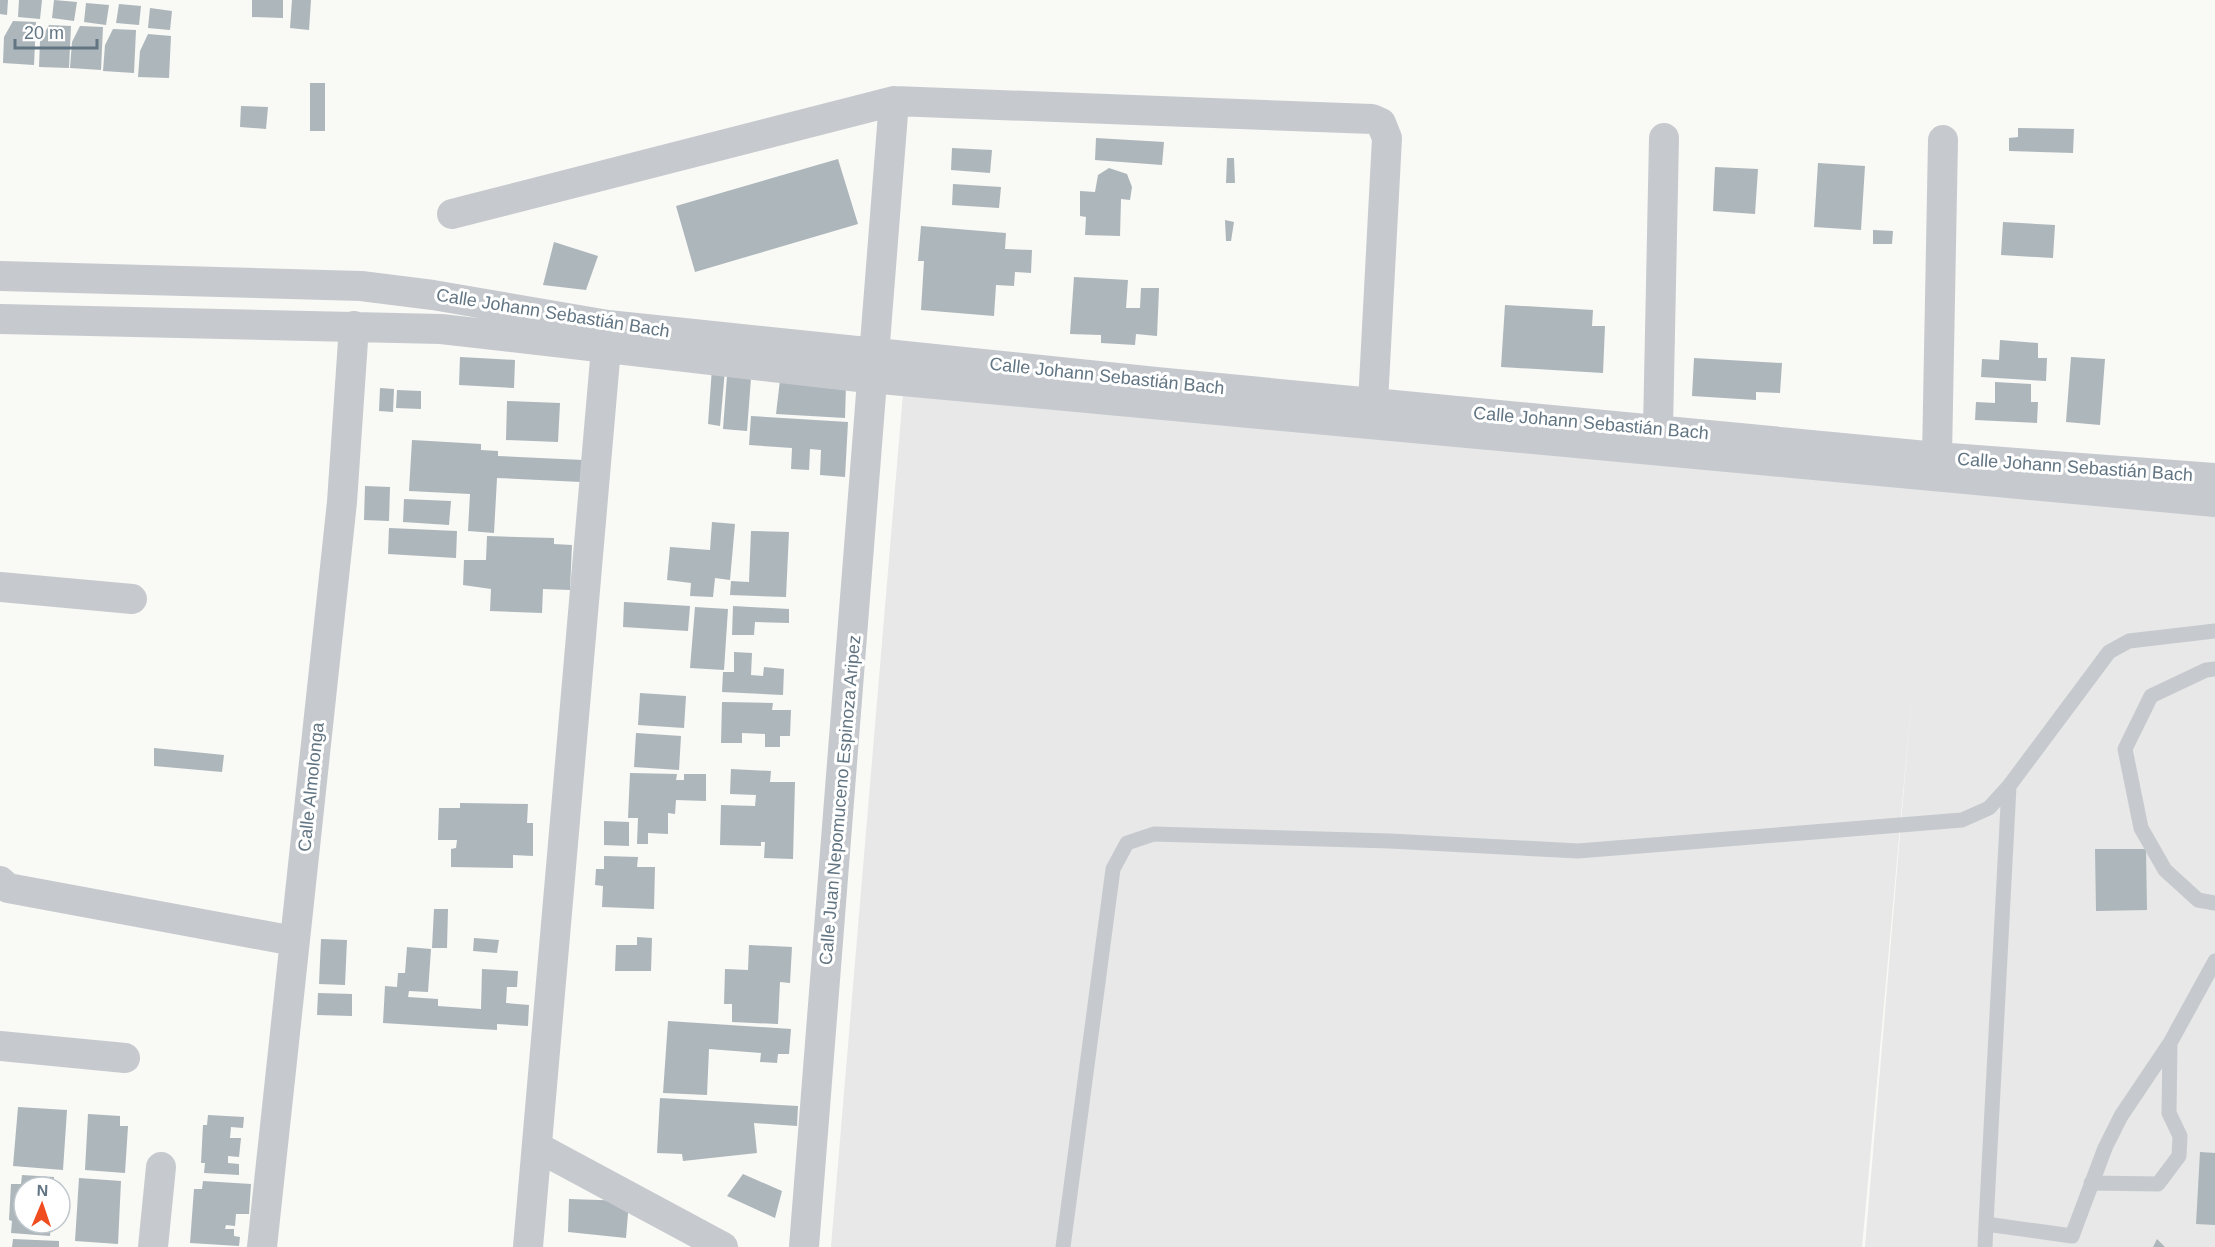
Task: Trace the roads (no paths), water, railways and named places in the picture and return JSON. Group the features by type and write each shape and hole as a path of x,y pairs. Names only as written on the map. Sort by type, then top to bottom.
{"street":[{"path":"452,214 894,101 1360,118 1381,123 1388,138 1374,403"},
{"name":"Calle Juan Nepomuceno Espinoza Aripez","path":"804,1247 875,366 894,101"},
{"path":"1658,429 1664,138"},
{"path":"1937,457 1942,140"},
{"name":"Calle Johann Sebastián Bach","path":"0,276 361,286 433,295 608,325 875,366 2215,502"},
{"name":"Calle Johann Sebastián Bach","path":"0,319 441,329 606,348 1374,403 1937,457 2215,478"},
{"name":"Calle Almolonga","path":"262,1247 342,502 354,327"},
{"path":"528,1247 606,348"},
{"path":"0,587 132,599"},
{"path":"0,881 8,888 294,941"},
{"path":"0,1046 125,1058"},
{"path":"538,1148 723,1247"},
{"path":"153,1247 161,1167"}],"lane":[{"path":"1063,1247 1113,869 1127,843 1154,834 1390,841 1578,851 1962,820 1989,808 2009,786 2109,652 2129,641 2215,631"},
{"path":"2215,669 2206,670 2151,696 2125,748 2141,828 2160,862 2165,870 2198,900 2215,903"},
{"path":"1985,1247 2009,786"},
{"path":"1986,1224 2072,1236 2091,1183 2121,1116 2170,1043 2215,961"},
{"path":"2091,1183 2158,1184 2179,1156 2180,1136 2169,1113 2170,1043"}]}
